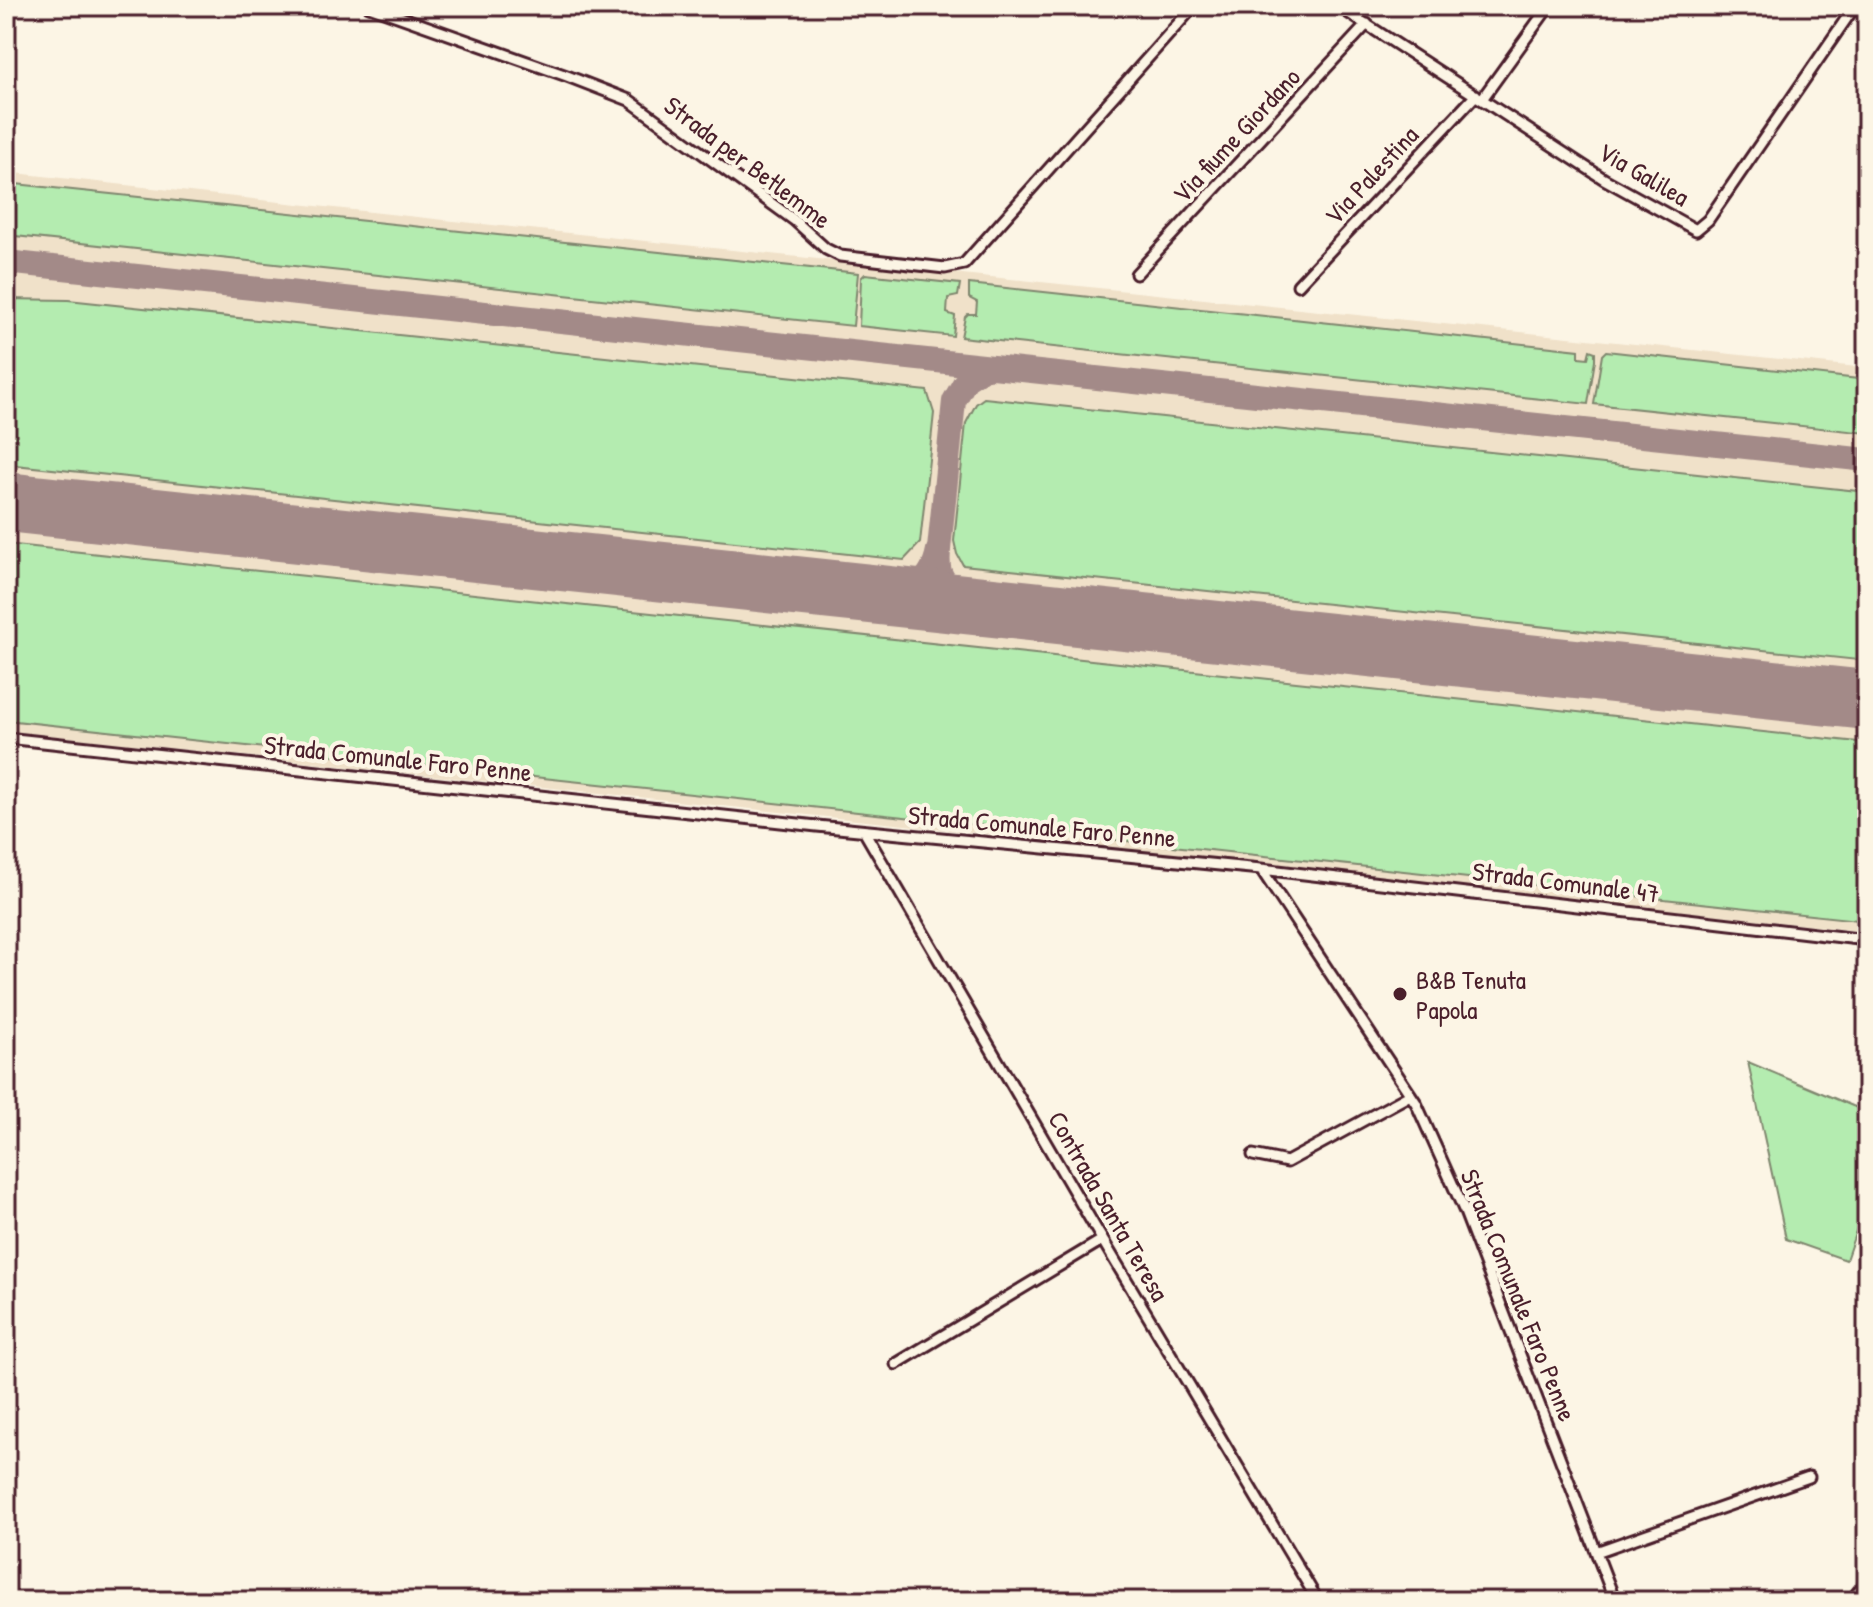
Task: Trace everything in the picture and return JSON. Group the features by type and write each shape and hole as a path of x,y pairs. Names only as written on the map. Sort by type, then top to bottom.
{"street":[{"name":"Strada per Betlemme","path":"369,6 629,100 840,256 945,268 964,264 1194,6"},
{"name":"Via Galilea","path":"1338,6 1604,179 1696,230 1708,220 1855,6"},
{"name":"Via Palestina","path":"1298,285 1479,97 1549,6"},
{"name":"Via fiume Giordano","path":"1136,274 1367,24"},
{"name":"Strada Comunale Faro Penne","path":"6,738 864,831 1261,869 1416,1103 1465,1212 1615,1601"},
{"name":"Contrada Santa Teresa","path":"864,831 1102,1240 1318,1601"},
{"name":"Strada Comunale 47","path":"1261,869 1867,940"},
{"path":"1253,1155 1287,1162 1410,1095"},
{"path":"896,1364 1102,1240"},
{"path":"1596,1552 1809,1477"},
{"path":"1855,1601 1857,1593 1867,1581"}],"shaded area":[{"path":"6,172 1867,368 1867,932 1019,837 6,731"}],"green space":[{"path":"6,183 858,273 853,326 6,235"},
{"path":"865,274 960,284 958,296 948,298 947,313 955,316 953,336 859,326 861,278"},
{"path":"969,284 1579,350 1579,357 1588,358 1590,350 1595,352 1595,360 1588,404 961,337 965,317 976,314 977,302 969,298"},
{"path":"6,299 68,300 927,391 934,413 920,543 904,560 6,464"},
{"path":"1606,351 1867,380 1867,433 1594,404 1602,355"},
{"path":"984,398 1867,492 1867,661 963,565 954,541 966,423 976,404"},
{"path":"6,544 1867,743 1867,921 6,720"},
{"path":"1748,1062 1867,1112 1867,1205 1846,1260 1786,1239"}],"taxiway":[{"path":"6,262 1867,460"},
{"path":"992,607 955,592 944,580 938,560 954,401 966,380 983,369 993,367"},
{"path":"871,595 906,589 923,581 934,564 938,550"}],"runway":[{"path":"6,502 1867,700"}],"place":[{"name":"B&B Tenuta Papola","path":"1400,994"}]}
